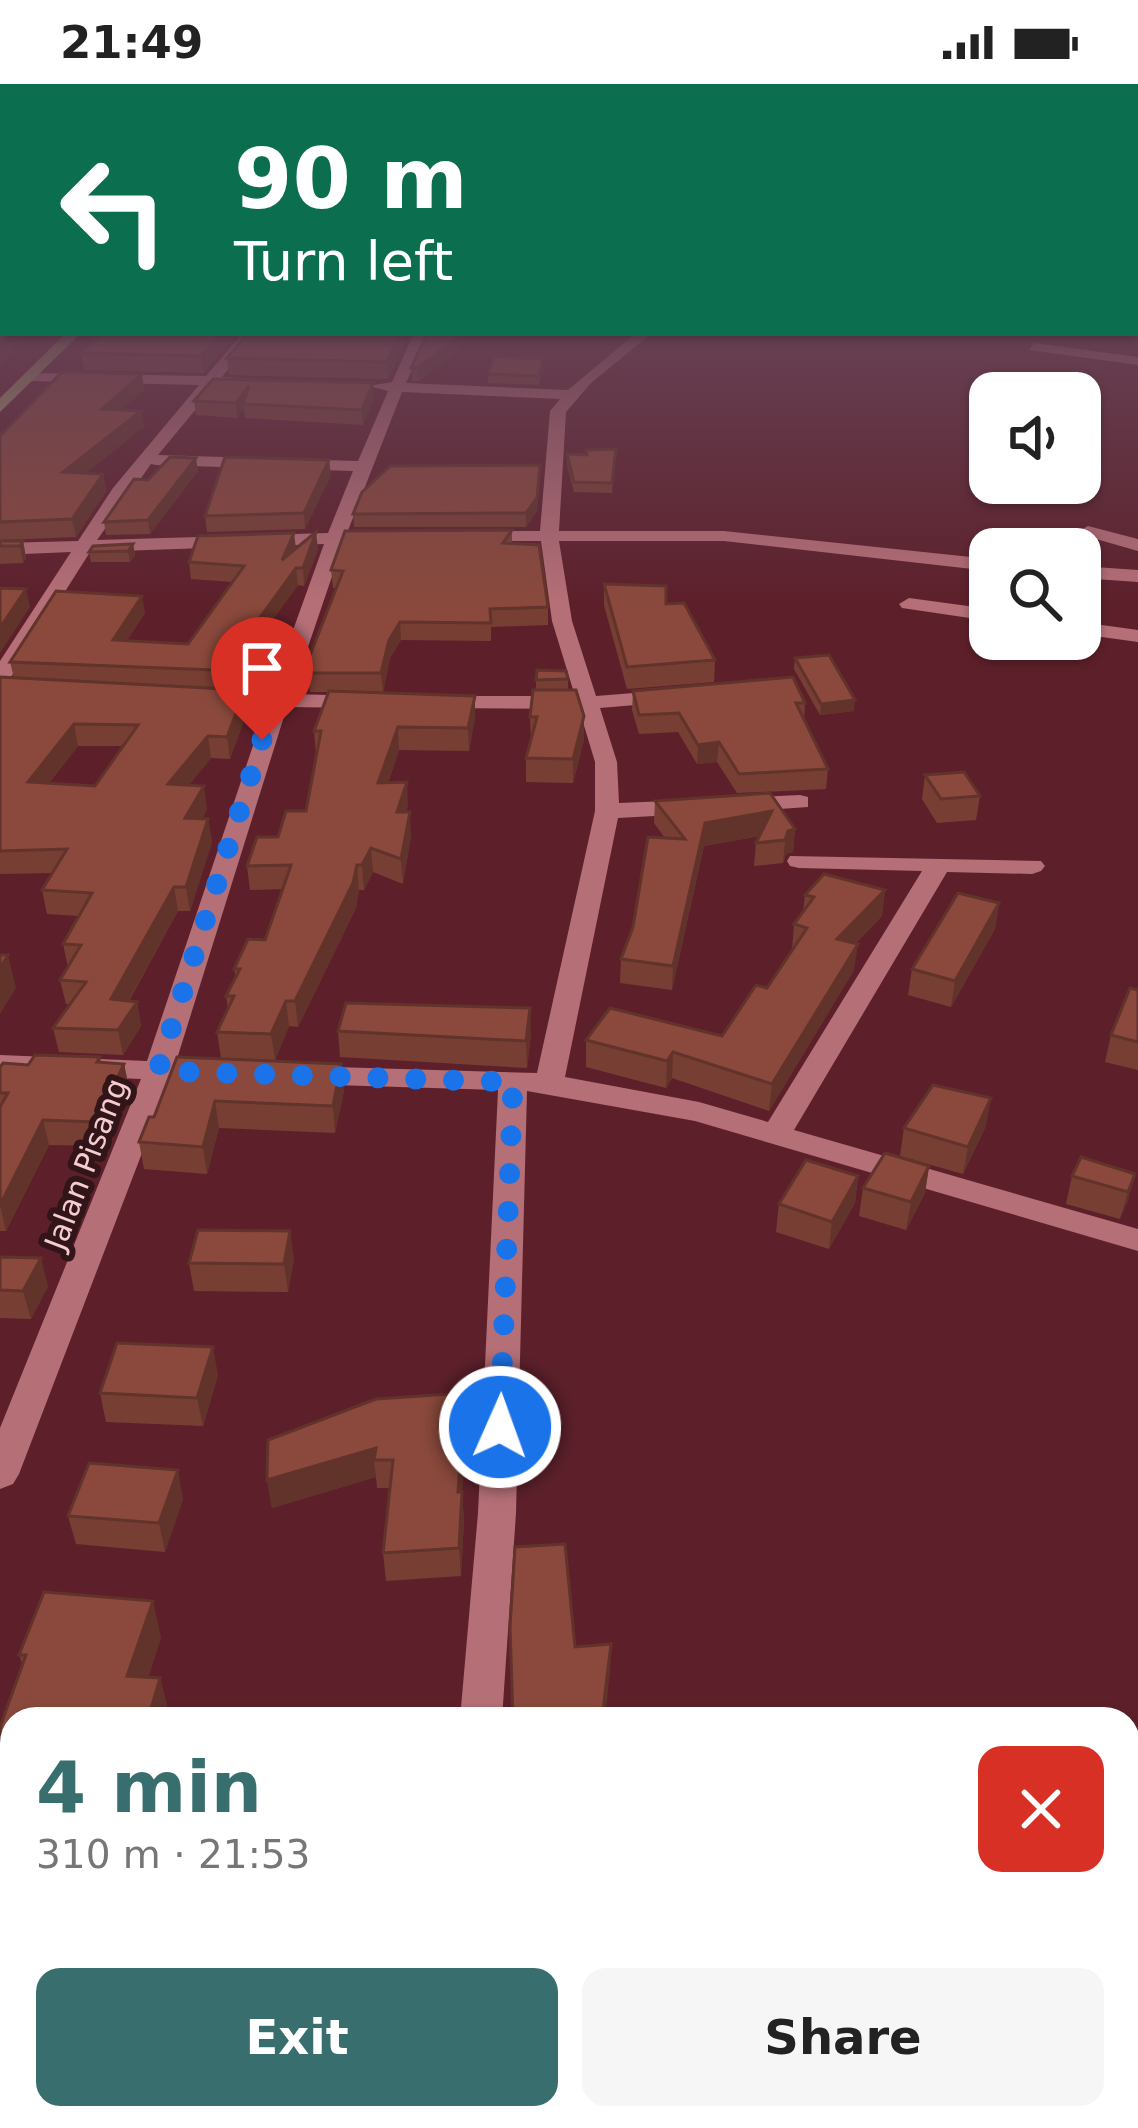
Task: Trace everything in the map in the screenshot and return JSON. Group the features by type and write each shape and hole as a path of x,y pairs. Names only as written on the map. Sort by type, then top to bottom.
{"street":[{"path":"0,677 81,545 189,412"},
{"name":"Jalan Pisang","path":"0,1474 158,1071 274,702 348,538 366,466 387,412"},
{"path":"482,1707 531,1082 578,965 607,811 606,762 562,620 549,535 560,447 558,412"},
{"path":"150,460 366,466"},
{"path":"1101,535 1138,548"},
{"path":"454,536 724,536 969,563"},
{"path":"0,549 348,538"},
{"path":"1108,574 1138,548"},
{"path":"1101,574 1138,576"},
{"path":"909,604 969,612"},
{"path":"1101,631 1138,636"},
{"path":"183,698 586,703 695,694"},
{"path":"607,811 800,802"},
{"path":"799,861 1032,866"},
{"path":"776,1134 939,864"},
{"path":"0,1064 206,1072"},
{"path":"277,1074 531,1082 699,1112 1138,1240"}],"building":[{"path":"23,412 139,412 63,472 103,474 72,519 0,522 0,436"},
{"path":"616,449 612,483 574,482 567,454"},
{"path":"170,457 196,458 148,520 104,522 134,479 148,480"},
{"path":"225,457 329,460 304,513 205,516"},
{"path":"540,465 537,498 526,513 353,514 362,492 390,466"},
{"path":"512,530 503,543 539,545 548,607 490,609 491,623 400,622 389,640 381,673 308,673 311,664 307,663 343,571 331,570 345,531"},
{"path":"316,532 303,568 296,568 256,623 275,623 241,671 10,662 56,591 142,596 113,640 188,644 244,566 189,562 198,536 294,533 282,560"},
{"path":"0,541 23,541 20,546 0,546"},
{"path":"133,544 128,551 89,552 93,546"},
{"path":"604,584 666,586 666,604 684,603 715,660 627,667"},
{"path":"0,588 26,589 0,628"},
{"path":"829,655 855,700 821,704 795,658"},
{"path":"537,670 566,671 568,679 536,680"},
{"path":"0,677 245,690 227,737 208,736 168,784 204,786 185,818 208,819 186,887 174,887 111,999 137,1002 118,1030 53,1028 86,982 60,980 81,945 63,944 92,893 42,890 67,849 0,851","holes":["74,724 138,725 95,786 28,782"]},
{"path":"793,677 805,703 796,703 828,769 739,774 719,742 698,745 679,713 639,715 633,691"},
{"path":"533,690 576,690 584,716 573,759 526,758 537,717 530,717"},
{"path":"329,691 475,696 468,728 398,727 378,783 407,782 397,812 410,812 401,859 371,848 362,865 357,865 353,883 295,1001 286,1001 271,1034 217,1032 234,996 226,996 240,969 234,969 248,939 265,940 291,865 247,866 257,837 278,837 286,811 306,811 321,731 314,731"},
{"path":"964,772 980,796 941,799 925,775"},
{"path":"770,793 795,829 788,831 785,840 756,843 772,811 705,823 673,966 621,959 633,927 648,837 685,839 655,801"},
{"path":"824,874 885,890 837,939 858,944 772,1084 673,1052 667,1061 586,1040 610,1008 722,1036 756,985 767,988 807,928 794,924 814,897 805,895"},
{"path":"958,893 999,903 955,981 912,969"},
{"path":"1130,988 1138,990 1138,1042 1111,1035"},
{"path":"346,1003 530,1008 526,1041 338,1031"},
{"path":"35,1055 100,1057 97,1062 124,1064 96,1122 43,1120 0,1205 0,1107 8,1093 0,1093 0,1067 3,1063 28,1065"},
{"path":"177,1057 341,1064 333,1106 215,1101 203,1147 139,1142"},
{"path":"933,1085 991,1098 968,1147 904,1128"},
{"path":"885,1153 929,1166 911,1202 863,1188"},
{"path":"1081,1157 1135,1174 1128,1192 1072,1176"},
{"path":"806,1160 858,1176 832,1222 779,1204"},
{"path":"198,1230 290,1231 284,1264 189,1263"},
{"path":"0,1257 41,1258 23,1291 0,1290"},
{"path":"117,1343 213,1347 197,1398 100,1393"},
{"path":"465,1393 459,1548 383,1553 393,1460 374,1460 376,1448 267,1480 268,1440 376,1399"},
{"path":"89,1463 178,1470 159,1523 68,1516"},
{"path":"565,1544 575,1647 611,1644 603,1707 513,1707 510,1627 515,1547"},
{"path":"44,1592 153,1601 127,1676 160,1678 152,1707 7,1707 26,1655 19,1655"}],"route":[{"path":"262,740 158,1071 513,1082 500,1427"}]}
